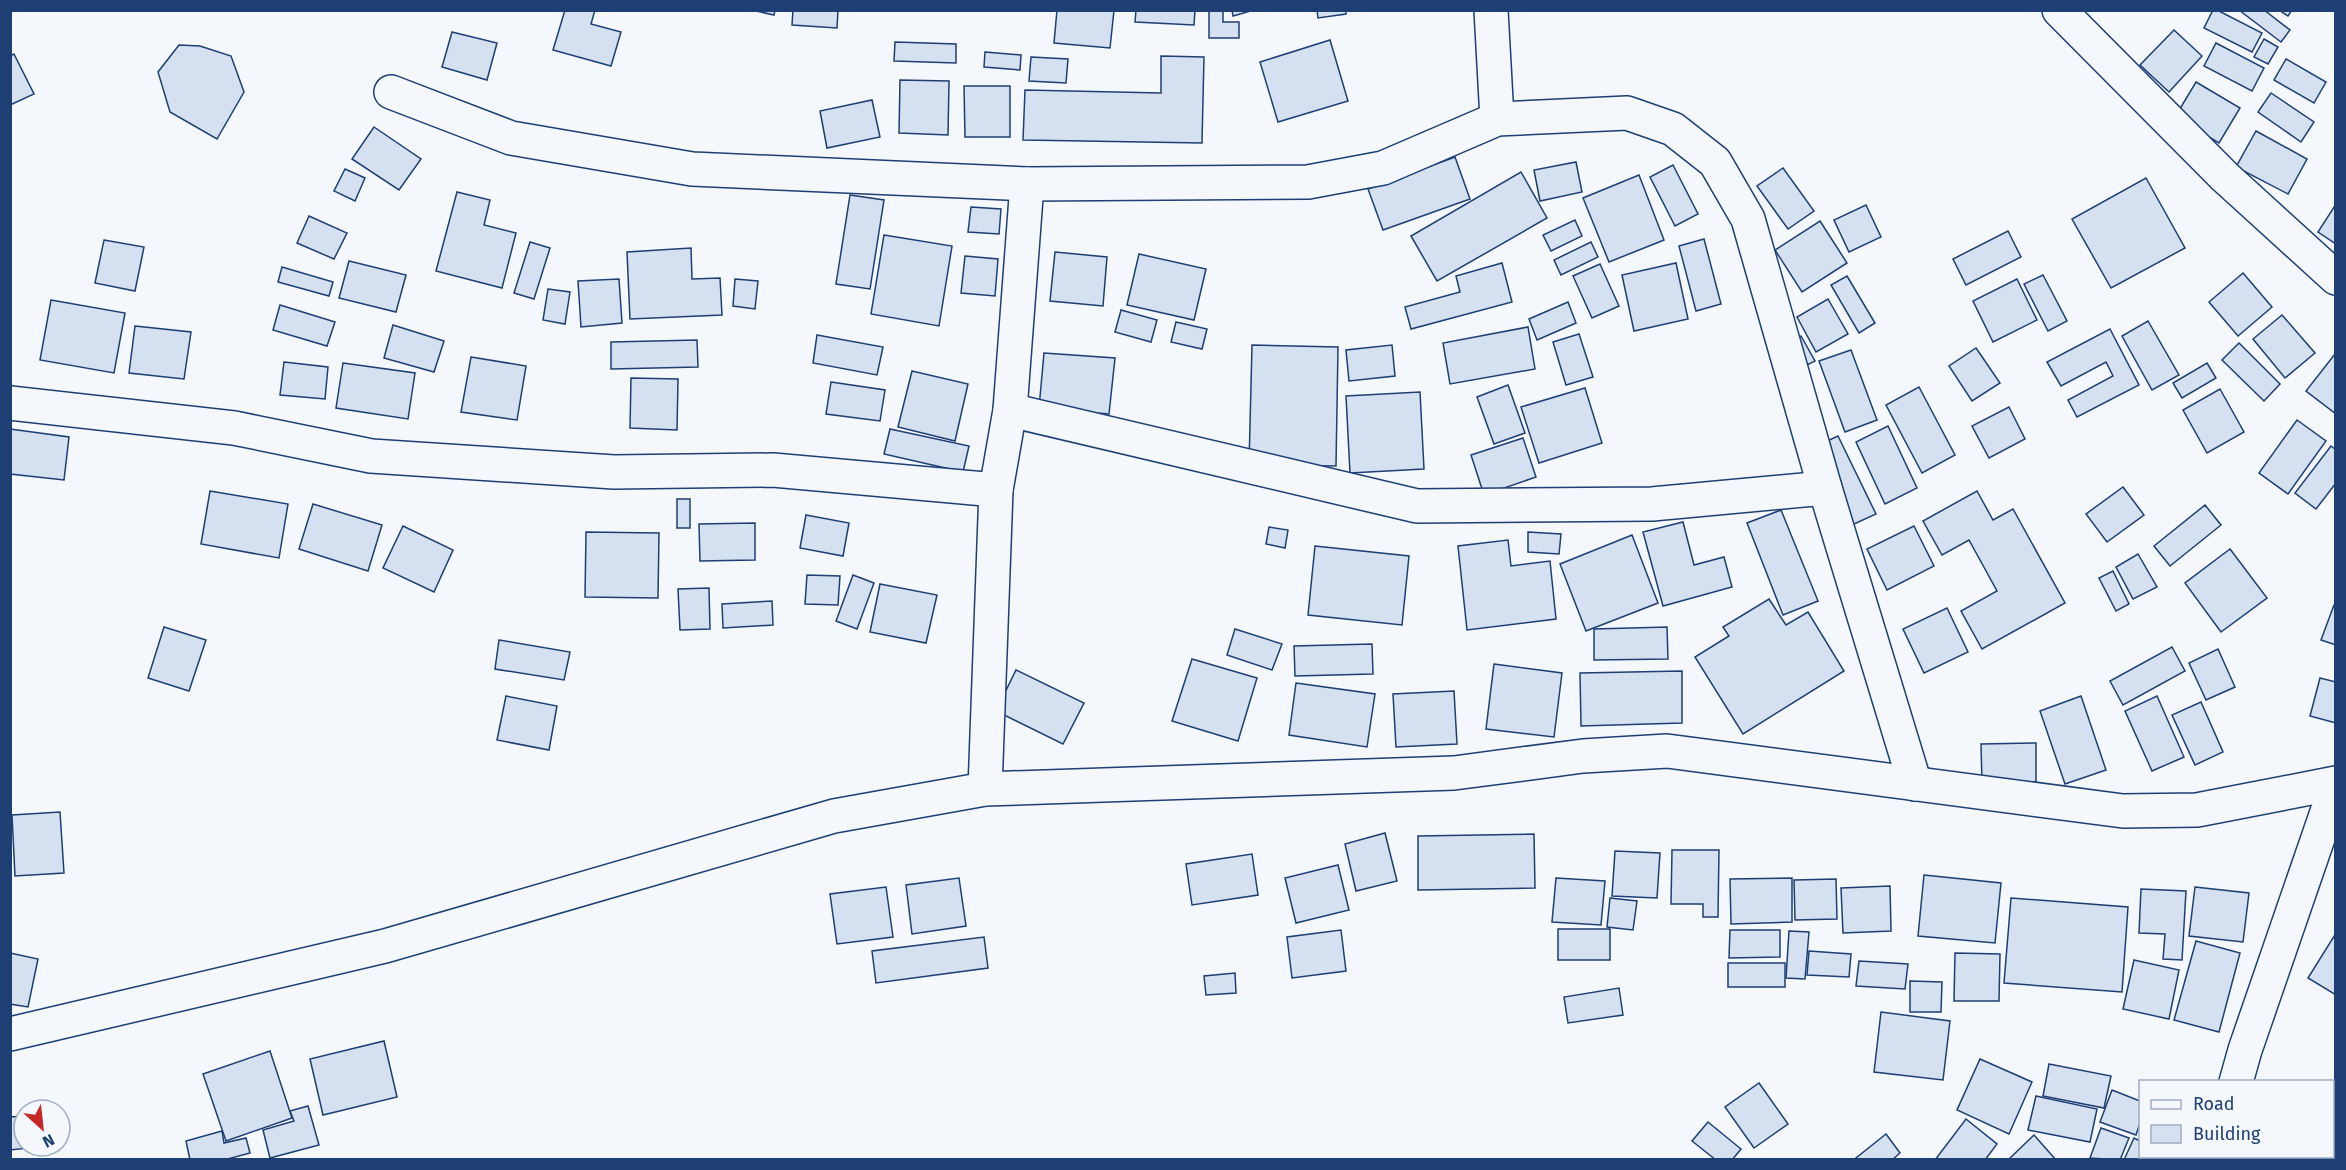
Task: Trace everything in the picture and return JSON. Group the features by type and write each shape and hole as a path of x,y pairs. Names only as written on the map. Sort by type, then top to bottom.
{"street":[{"path":"1491,10 1497,119"},
{"path":"2059,10 2226,177 2336,278"},
{"path":"391,92 512,138 692,169 1027,184 1308,182 1383,168 1497,119 1627,113 1673,129 1715,162 1748,219 1825,488 1916,784"},
{"path":"985,789 996,490 1010,410 1027,184"},
{"path":"10,403 234,428 371,456 614,472 773,470 996,490"},
{"path":"1010,410 1417,506 1652,504 1825,488"},
{"path":"10,1034 385,946 834,816 985,789 1454,773 1583,756 1667,751 2123,811 2197,810 2336,784 2237,1080"}],"building":[{"path":"565,10 595,10 591,24 621,32 611,66 553,50"},
{"path":"751,10 775,10 774,15"},
{"path":"793,10 838,10 837,28 792,25"},
{"path":"1057,10 1114,10 1110,48 1054,43"},
{"path":"1136,10 1195,10 1194,25 1135,22"},
{"path":"1209,10 1223,10 1223,22 1239,22 1239,38 1209,38"},
{"path":"1232,10 1254,10 1233,16"},
{"path":"1317,10 1346,10 1346,14 1318,18"},
{"path":"2213,10 2262,33 2252,52 2204,28"},
{"path":"2239,10 2264,10 2290,30 2281,42"},
{"path":"2279,10 2292,10 2288,16"},
{"path":"2174,30 2202,56 2169,92 2140,65"},
{"path":"452,32 497,43 487,80 442,67"},
{"path":"2264,39 2278,47 2268,64 2254,57"},
{"path":"1330,40 1348,101 1278,122 1260,62"},
{"path":"895,42 956,44 956,63 894,61"},
{"path":"2216,43 2264,68 2252,91 2204,66"},
{"path":"179,45 200,46 231,56 244,92 217,139 170,112 158,72"},
{"path":"985,52 1021,55 1020,70 984,67"},
{"path":"14,54 34,94 10,105 10,56"},
{"path":"1161,56 1204,57 1202,143 1023,140 1025,90 1161,93"},
{"path":"1031,57 1068,59 1066,83 1029,81"},
{"path":"2286,59 2326,82 2314,103 2274,80"},
{"path":"900,80 949,81 948,135 899,133"},
{"path":"2196,82 2240,108 2219,143 2175,117"},
{"path":"964,86 1010,86 1010,137 965,137"},
{"path":"2271,93 2314,122 2301,142 2258,112"},
{"path":"872,100 880,137 827,148 820,111"},
{"path":"374,127 421,159 399,190 352,159"},
{"path":"2256,131 2307,159 2288,194 2236,167"},
{"path":"1455,157 1470,199 1383,230 1368,189"},
{"path":"1576,162 1582,192 1540,201 1534,170"},
{"path":"1673,165 1698,214 1675,226 1650,177"},
{"path":"1783,168 1814,211 1788,229 1757,186"},
{"path":"345,169 365,178 355,201 334,191"},
{"path":"1521,172 1547,218 1437,281 1411,236"},
{"path":"1639,175 1664,240 1609,262 1583,198"},
{"path":"2146,178 2185,248 2111,288 2072,219"},
{"path":"457,192 490,200 484,225 516,233 502,288 436,271"},
{"path":"850,195 884,200 870,289 836,284"},
{"path":"2336,204 2336,244 2318,232"},
{"path":"1866,205 1881,237 1849,252 1834,220"},
{"path":"971,207 1001,209 999,234 968,232"},
{"path":"309,216 347,233 334,259 297,243"},
{"path":"1575,220 1582,236 1551,251 1543,235"},
{"path":"1820,221 1847,263 1802,292 1775,250"},
{"path":"2008,231 2021,257 1966,285 1953,259"},
{"path":"884,235 952,246 939,326 871,314"},
{"path":"1704,239 1721,304 1696,311 1679,246"},
{"path":"104,240 144,247 135,291 95,283"},
{"path":"530,242 550,248 534,299 514,293"},
{"path":"1591,242 1598,257 1561,275 1554,260"},
{"path":"691,248 692,279 720,278 722,315 630,319 627,252"},
{"path":"1055,252 1107,257 1103,306 1050,301"},
{"path":"1139,254 1206,269 1194,320 1127,305"},
{"path":"965,256 998,259 995,296 961,293"},
{"path":"349,261 406,275 396,312 339,298"},
{"path":"1502,263 1512,302 1411,329 1405,307 1460,292 1456,276"},
{"path":"1676,263 1688,319 1634,331 1622,275"},
{"path":"1600,264 1619,306 1592,318 1573,276"},
{"path":"282,267 333,282 329,296 278,282"},
{"path":"2243,273 2272,307 2238,336 2209,302"},
{"path":"2043,275 2067,321 2048,331 2024,284"},
{"path":"1847,276 1875,323 1859,333 1831,285"},
{"path":"619,279 622,323 581,327 578,281"},
{"path":"735,279 758,281 755,309 733,306"},
{"path":"2017,279 2037,320 1993,342 1973,301"},
{"path":"548,289 570,292 565,324 543,320"},
{"path":"1828,299 1848,334 1816,352 1797,317"},
{"path":"51,300 125,313 114,373 40,360"},
{"path":"1568,302 1576,323 1537,340 1529,319"},
{"path":"280,305 335,322 327,346 273,330"},
{"path":"1121,310 1157,320 1151,342 1115,332"},
{"path":"2282,315 2315,353 2285,378 2253,339"},
{"path":"2148,321 2179,375 2152,390 2122,336"},
{"path":"1176,322 1207,329 1202,349 1171,342"},
{"path":"393,325 444,341 434,372 384,358"},
{"path":"135,326 191,332 184,379 129,373"},
{"path":"1528,327 1535,369 1450,384 1443,343"},
{"path":"2110,329 2139,385 2077,417 2068,400 2113,376 2106,362 2061,386 2047,362"},
{"path":"1579,334 1593,377 1566,385 1553,342"},
{"path":"817,335 883,347 877,375 813,363"},
{"path":"1801,336 1815,361 1801,368 1788,344"},
{"path":"697,340 698,367 611,369 611,342"},
{"path":"2239,343 2280,384 2264,401 2222,360"},
{"path":"1252,345 1338,347 1336,466 1249,465"},
{"path":"1392,345 1395,376 1349,381 1346,350"},
{"path":"1976,348 2000,383 1972,401 1949,366"},
{"path":"1851,350 1877,420 1845,432 1819,361"},
{"path":"1044,353 1115,358 1109,414 1039,408"},
{"path":"2336,354 2336,414 2306,391"},
{"path":"471,357 526,366 517,420 461,412"},
{"path":"284,362 328,367 325,399 280,395"},
{"path":"343,363 415,373 408,419 336,408"},
{"path":"2207,363 2216,378 2182,398 2173,383"},
{"path":"912,371 968,384 955,441 898,427"},
{"path":"631,378 678,379 677,430 630,428"},
{"path":"831,382 885,390 880,421 826,414"},
{"path":"1508,385 1525,433 1494,444 1477,397"},
{"path":"1919,387 1955,455 1922,473 1886,405"},
{"path":"1585,388 1602,443 1539,463 1521,407"},
{"path":"2220,389 2244,432 2207,453 2183,410"},
{"path":"1420,392 1424,469 1350,473 1346,396"},
{"path":"2009,407 2025,439 1989,458 1972,426"},
{"path":"2297,420 2326,441 2288,494 2259,473"},
{"path":"1888,426 1917,488 1885,504 1856,442"},
{"path":"10,429 69,437 64,480 10,474"},
{"path":"890,429 969,446 963,472 884,454"},
{"path":"1838,436 1876,514 1852,525 1814,447"},
{"path":"1523,438 1536,477 1484,495 1471,455"},
{"path":"2331,446 2336,450 2336,483 2316,509 2295,493"},
{"path":"2123,487 2144,515 2107,542 2086,514"},
{"path":"210,491 288,504 279,558 201,544"},
{"path":"1977,491 1993,520 2013,509 2065,603 1982,649 1961,611 1997,591 1969,540 1942,555 1923,521"},
{"path":"677,499 690,499 690,528 677,528"},
{"path":"313,504 382,525 368,571 299,549"},
{"path":"2205,505 2221,525 2170,566 2154,546"},
{"path":"1781,510 1818,601 1783,615 1747,523"},
{"path":"806,515 849,523 843,556 800,548"},
{"path":"1683,522 1694,565 1724,557 1732,587 1663,606 1643,532"},
{"path":"755,523 755,560 700,561 699,524"},
{"path":"403,526 453,550 434,592 383,568"},
{"path":"1914,526 1934,566 1887,590 1867,549"},
{"path":"1269,527 1288,530 1285,548 1266,544"},
{"path":"586,532 659,533 658,598 585,597"},
{"path":"1528,532 1561,534 1559,554 1528,552"},
{"path":"1632,535 1658,603 1586,631 1560,564"},
{"path":"1508,540 1511,566 1550,561 1556,619 1467,630 1458,546"},
{"path":"1315,546 1409,556 1402,625 1308,615"},
{"path":"2230,549 2267,598 2221,632 2185,583"},
{"path":"2138,554 2157,587 2133,599 2116,567"},
{"path":"2113,571 2129,604 2116,611 2099,578"},
{"path":"807,575 840,576 838,605 805,604"},
{"path":"853,575 874,583 857,629 836,621"},
{"path":"880,584 937,595 926,643 870,632"},
{"path":"709,588 710,629 680,630 678,589"},
{"path":"1769,599 1786,625 1808,612 1844,671 1743,734 1695,657 1729,636 1723,627"},
{"path":"772,601 773,625 723,628 722,604"},
{"path":"2334,605 2336,605 2336,645 2321,640"},
{"path":"1947,608 1968,652 1924,673 1903,629"},
{"path":"164,627 206,640 189,691 148,678"},
{"path":"1667,627 1668,659 1594,660 1594,629"},
{"path":"1235,629 1282,644 1272,670 1227,655"},
{"path":"499,640 570,652 564,680 495,669"},
{"path":"1372,644 1373,674 1295,676 1294,646"},
{"path":"2172,647 2185,671 2123,705 2110,681"},
{"path":"2218,649 2235,687 2206,700 2189,663"},
{"path":"1192,659 1257,678 1238,741 1172,721"},
{"path":"1494,664 1562,673 1554,737 1486,729"},
{"path":"1016,670 1084,703 1063,744 996,711"},
{"path":"1682,671 1682,723 1581,726 1580,673"},
{"path":"2320,678 2336,682 2336,723 2310,716"},
{"path":"1296,683 1375,694 1367,747 1289,735"},
{"path":"1454,691 1457,744 1396,747 1393,694"},
{"path":"506,696 557,706 549,750 497,740"},
{"path":"2081,696 2106,770 2065,784 2040,711"},
{"path":"2157,696 2184,757 2152,771 2125,711"},
{"path":"2201,702 2223,752 2195,765 2172,715"},
{"path":"2036,743 2036,782 1982,783 1981,744"},
{"path":"60,812 64,873 15,876 12,815"},
{"path":"1385,833 1397,881 1356,891 1345,844"},
{"path":"1534,834 1535,888 1418,890 1418,836"},
{"path":"1672,850 1719,850 1718,917 1703,917 1703,904 1671,904"},
{"path":"1615,851 1660,853 1657,898 1612,896"},
{"path":"1252,854 1258,895 1192,905 1186,864"},
{"path":"1338,865 1349,910 1296,923 1285,878"},
{"path":"1924,875 2001,883 1995,943 1918,936"},
{"path":"959,878 966,926 912,934 906,885"},
{"path":"1556,878 1605,881 1601,925 1552,922"},
{"path":"1792,878 1792,922 1731,924 1730,879"},
{"path":"1836,879 1837,919 1795,920 1794,880"},
{"path":"1890,886 1891,931 1843,933 1841,888"},
{"path":"886,887 893,937 837,944 830,894"},
{"path":"2195,887 2249,893 2243,942 2189,936"},
{"path":"2141,889 2186,891 2182,960 2163,959 2165,934 2139,933"},
{"path":"1610,898 1637,901 1633,930 1607,927"},
{"path":"2011,898 2128,907 2122,992 2004,983"},
{"path":"1558,929 1610,929 1610,960 1558,960"},
{"path":"1341,930 1346,971 1292,978 1287,937"},
{"path":"1730,930 1780,930 1780,957 1729,958"},
{"path":"1789,931 1809,932 1805,979 1786,978"},
{"path":"2336,933 2336,995 2308,978"},
{"path":"984,937 988,968 876,983 872,951"},
{"path":"2196,941 2240,953 2219,1032 2174,1020"},
{"path":"1809,951 1851,954 1849,977 1807,975"},
{"path":"10,953 38,959 28,1007 10,1004"},
{"path":"1955,953 2000,954 1999,1001 1954,1001"},
{"path":"2134,960 2179,970 2169,1019 2123,1009"},
{"path":"1859,961 1908,964 1905,989 1856,986"},
{"path":"1728,963 1785,963 1785,987 1728,987"},
{"path":"1235,973 1236,993 1206,995 1204,976"},
{"path":"1910,981 1942,982 1941,1012 1910,1012"},
{"path":"1619,988 1623,1015 1568,1023 1564,997"},
{"path":"1881,1012 1950,1021 1943,1080 1874,1072"},
{"path":"384,1041 397,1097 323,1115 310,1059"},
{"path":"270,1051 292,1118 226,1141 203,1074"},
{"path":"1980,1059 2032,1082 2009,1134 1957,1110"},
{"path":"2049,1064 2111,1076 2104,1108 2043,1096"},
{"path":"1759,1083 1788,1124 1754,1148 1725,1107"},
{"path":"2112,1090 2139,1101 2139,1126 2136,1135 2100,1122"},
{"path":"2036,1096 2097,1109 2090,1142 2028,1130"},
{"path":"308,1106 319,1145 270,1158 263,1130 294,1121 290,1111"},
{"path":"10,1117 12,1117 12,1150 10,1150"},
{"path":"1966,1119 1997,1144 1985,1160 1935,1160"},
{"path":"1708,1122 1741,1149 1732,1160 1716,1160 1692,1141"},
{"path":"2101,1128 2129,1138 2120,1160 2090,1158"},
{"path":"222,1131 224,1143 246,1138 250,1153 224,1160 190,1160 186,1141"},
{"path":"1886,1134 1900,1153 1892,1160 1857,1160 1856,1158"},
{"path":"2034,1135 2056,1160 2008,1160"},
{"path":"2134,1138 2139,1140 2139,1158 2181,1158 2185,1160 2124,1160"}]}
